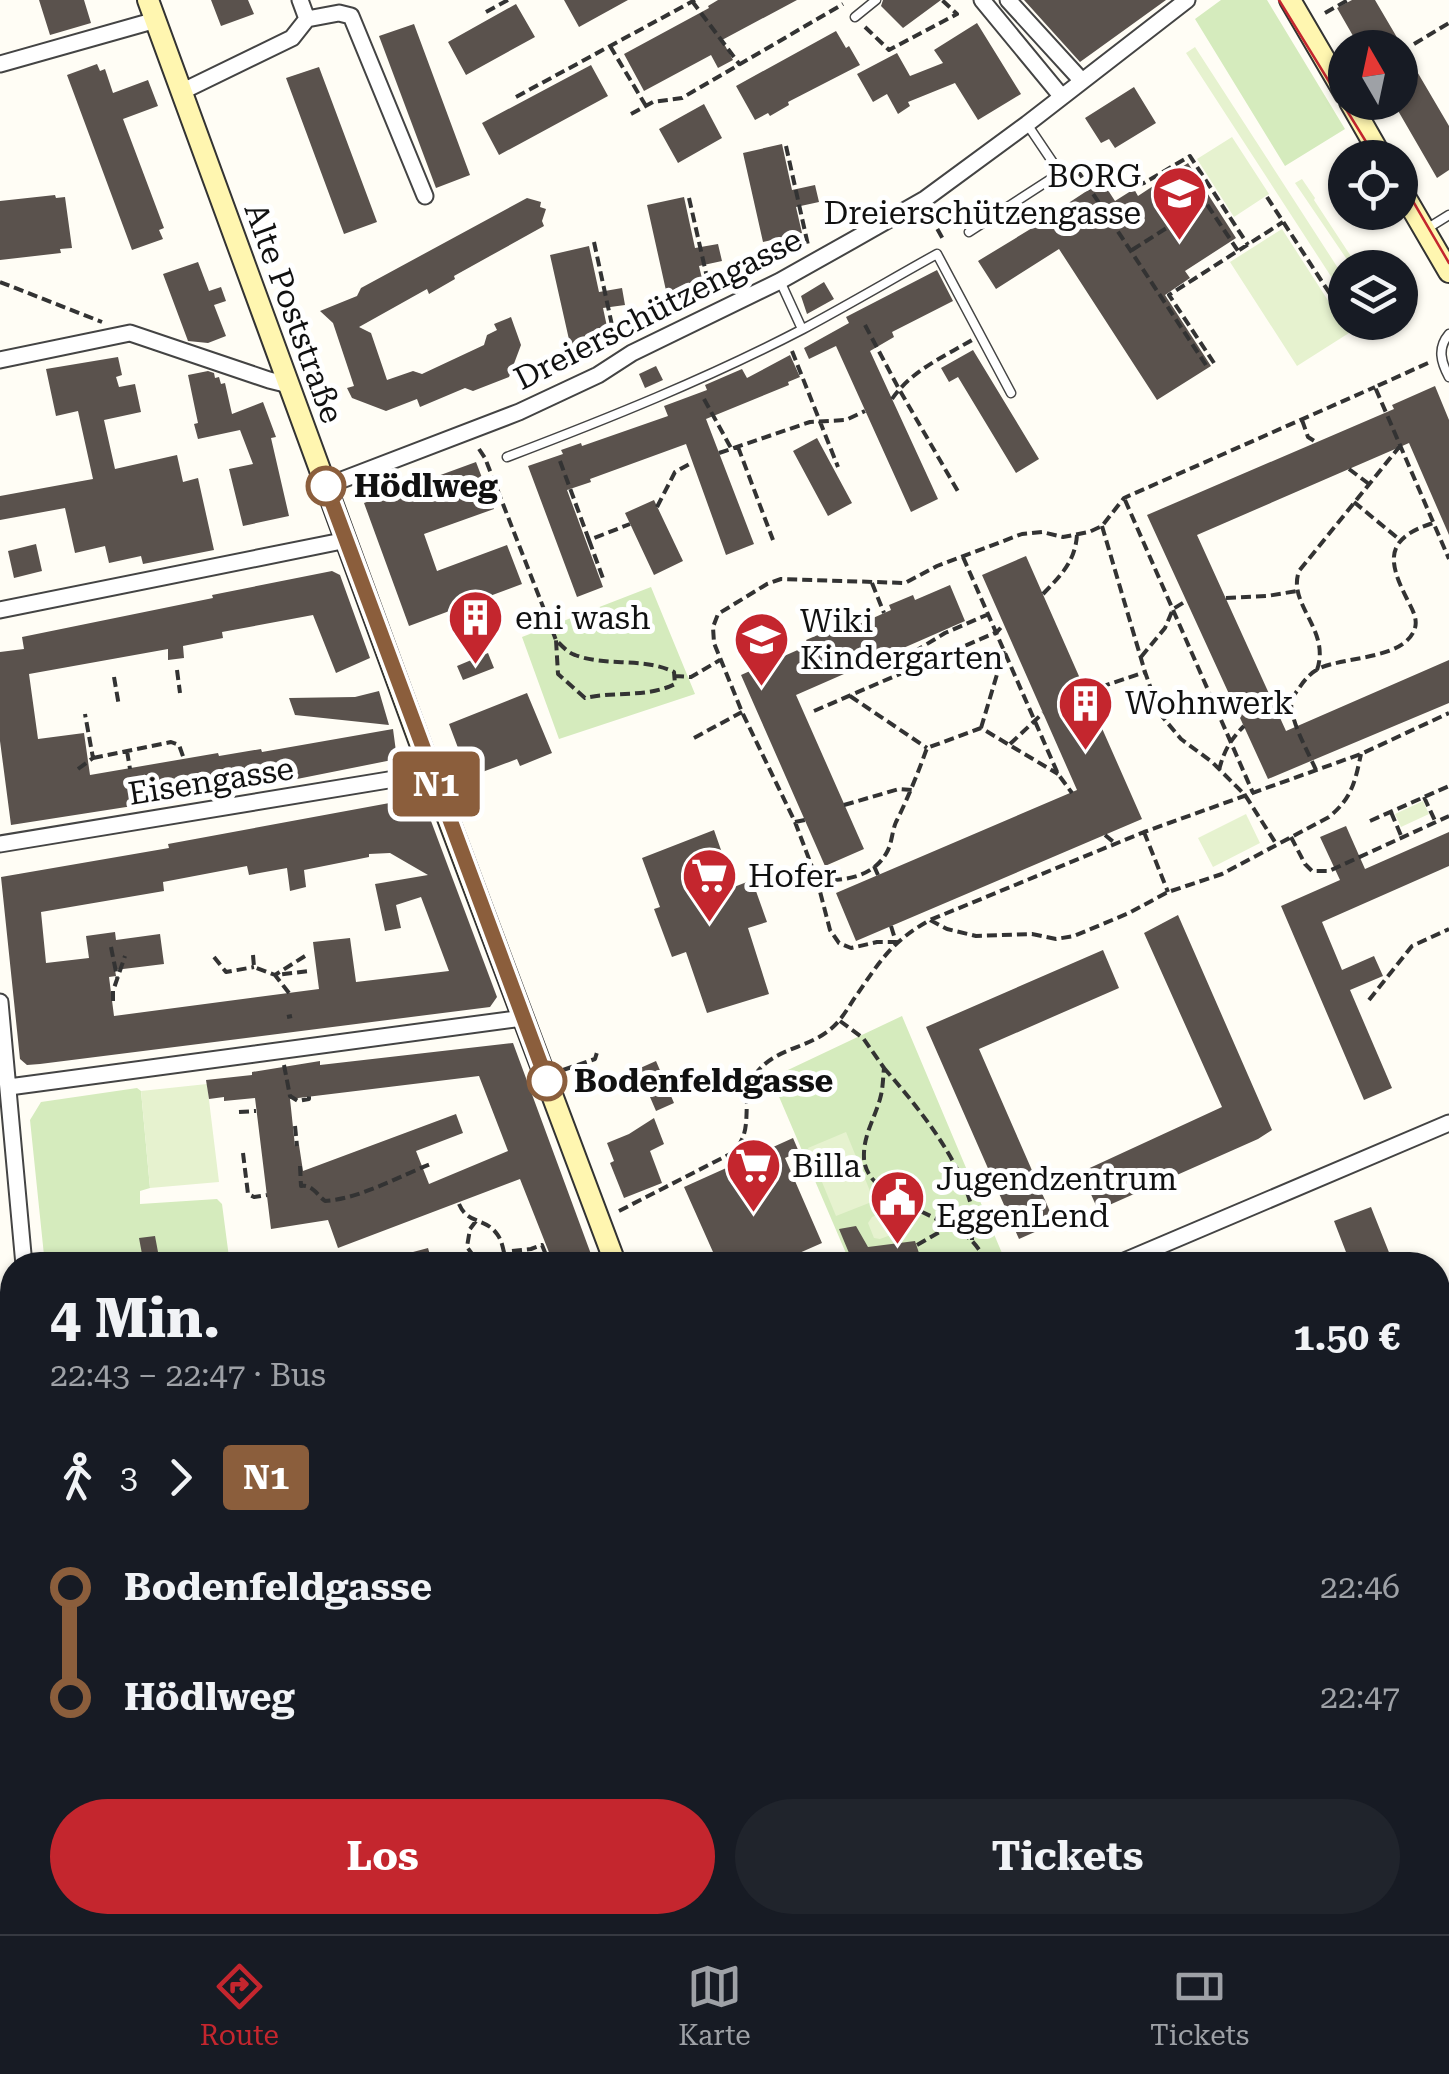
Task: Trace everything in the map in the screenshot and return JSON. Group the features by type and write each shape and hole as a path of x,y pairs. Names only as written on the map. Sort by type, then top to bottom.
{"main road":[{"path":"1290,0 1328,65"},
{"name":"Alte Poststraße","path":"152,10 611,1252"},
{"path":"1418,220 1449,272"}],"street":[{"path":"300,0 307,19"},
{"path":"982,0 1062,97"},
{"path":"1008,0 1082,82"},
{"name":"Dreierschützengasse","path":"326,486 519,412 780,280 925,199 1187,0"},
{"path":"0,64 152,10"},
{"path":"181,92 292,38 307,19 352,16 425,196"},
{"path":"0,360 130,333 289,385"},
{"path":"0,610 347,540"},
{"name":"Eisengasse","path":"0,844 432,773"},
{"path":"0,1002 9,1087 8,1154 22,1252"},
{"path":"9,1087 523,1018"},
{"path":"1145,1252 1449,1122"}],"lane":[{"path":"855,17 876,0"},
{"path":"969,232 1060,173 1027,124"},
{"path":"1424,230 1449,216"},
{"path":"506,457 638,407 802,330 937,254 1011,393"},
{"path":"780,280 802,330"},
{"path":"1449,334 1442,343 1441,358 1449,377"}],"path":[{"path":"486,12 508,0"},
{"path":"516,97 693,0 740,65"},
{"path":"631,114 653,102 682,98 843,4 839,0"},
{"path":"855,17 888,50 957,14 942,0"},
{"path":"1325,14 1348,0"},
{"path":"1418,42 1449,23"},
{"path":"610,46 646,106"},
{"path":"786,146 808,245"},
{"path":"1122,182 1137,185 1190,156 1248,245"},
{"path":"1060,173 1080,174 1206,365"},
{"path":"689,198 711,295"},
{"path":"1267,198 1328,290"},
{"path":"1131,251 1206,203 1238,251"},
{"path":"930,216 944,241"},
{"path":"1214,363 1169,295 1283,222"},
{"path":"594,242 616,339"},
{"path":"0,282 130,333"},
{"path":"865,325 960,495"},
{"path":"892,398 904,382 932,362 980,336"},
{"path":"786,337 838,467"},
{"path":"896,942 851,948 839,943 830,930 817,880 794,822 714,643 713,628 718,614 782,579 906,583 937,566 1030,531 1063,537 1077,535 1102,526 1124,498 1441,358"},
{"path":"1375,387 1449,559"},
{"path":"704,400 735,448 773,540"},
{"path":"719,453 810,422 846,420 865,412"},
{"path":"1302,420 1308,437 1316,442"},
{"path":"1316,670 1322,656 1316,632 1297,592 1299,571 1400,446"},
{"path":"479,448 556,640 558,674 585,698 645,693 675,684 674,672 661,665 573,655 556,640"},
{"path":"560,460 604,580"},
{"path":"658,508 675,472 693,462"},
{"path":"1349,469 1369,484"},
{"path":"1124,498 1253,793"},
{"path":"1354,502 1400,540"},
{"path":"1275,706 1292,697 1316,670 1402,646 1414,628 1414,614 1396,576 1394,560 1400,540 1408,532 1433,523"},
{"path":"588,540 630,524"},
{"path":"1102,526 1160,714 1181,739 1245,795 1276,844"},
{"path":"1043,594 1072,560 1077,535"},
{"path":"963,557 1058,774 1072,792"},
{"path":"872,584 884,614"},
{"path":"1226,598 1297,592"},
{"path":"1141,657 1165,628 1173,610 1186,601"},
{"path":"903,648 909,656 989,614"},
{"path":"814,711 997,632 1004,624"},
{"path":"981,728 1004,649"},
{"path":"674,676 691,677 720,659"},
{"path":"176,670 180,694"},
{"path":"1086,692 1145,672"},
{"path":"114,677 119,706"},
{"path":"850,696 927,748"},
{"path":"1292,697 1291,711 1316,770"},
{"path":"694,738 742,712"},
{"path":"1008,745 1043,713"},
{"path":"619,1211 732,1153 742,1144 750,1086 758,1071 774,1057 824,1034 839,1020 896,942 930,920 1144,832 1361,754 1449,713"},
{"path":"85,714 93,758"},
{"path":"1219,770 1224,750 1244,726"},
{"path":"981,728 1058,774"},
{"path":"927,748 981,728"},
{"path":"78,769 93,758 170,742 179,745 184,759"},
{"path":"817,880 843,881 860,876 888,850 893,828 927,748"},
{"path":"128,751 130,768"},
{"path":"930,920 947,930 976,936 1074,936 1168,892 1222,874 1315,826 1344,805 1354,785 1361,754"},
{"path":"1370,821 1449,786"},
{"path":"844,805 898,789 912,790"},
{"path":"1424,797 1436,823"},
{"path":"1391,812 1402,838"},
{"path":"1291,837 1304,864 1312,871 1328,871 1449,816"},
{"path":"794,822 805,820"},
{"path":"1144,832 1168,892"},
{"path":"1105,835 1116,844"},
{"path":"874,866 878,875"},
{"path":"891,926 896,942"},
{"path":"1369,1000 1412,946 1449,929"},
{"path":"111,947 116,981"},
{"path":"253,954 254,967"},
{"path":"114,1001 113,991 125,956"},
{"path":"275,975 306,956"},
{"path":"214,957 226,972 254,967 275,975 309,971"},
{"path":"120,970 129,969"},
{"path":"275,975 288,992"},
{"path":"839,1020 863,1038 925,1115 958,1173 973,1211 972,1240"},
{"path":"563,1070 595,1059 598,1049"},
{"path":"284,1065 290,1096 298,1101 309,1096"},
{"path":"884,1068 881,1098 867,1132 864,1167 882,1190 950,1226 972,1240 981,1252"},
{"path":"240,1112 256,1111"},
{"path":"295,1126 297,1146"},
{"path":"243,1153 248,1194 254,1198 267,1195"},
{"path":"300,1166 302,1186 331,1202 432,1163"},
{"path":"459,1204 470,1219 495,1230 502,1242 502,1252"},
{"path":"471,1252 467,1247 470,1229 476,1221"},
{"path":"916,1245 950,1226"},
{"path":"512,1251 542,1245 545,1252"}],"green space":[{"path":"1221,0 1267,0 1328,101 1328,120 1340,120 1345,129 1285,166 1195,19"},
{"path":"1195,47 1328,253 1328,272 1186,53"},
{"path":"1232,137 1269,194 1234,217 1197,159"},
{"path":"1302,179 1328,221 1328,230 1334,230 1347,250 1340,250 1295,183"},
{"path":"1282,229 1328,300 1328,340 1338,340 1297,366 1230,262"},
{"path":"651,587 695,694 559,739 522,637"},
{"path":"1423,801 1429,814 1401,827 1395,814"},
{"path":"1246,814 1260,843 1213,867 1198,838"},
{"path":"902,1016 1002,1252 845,1252 771,1078"},
{"path":"207,1084 219,1182 150,1188 141,1091"},
{"path":"137,1088 141,1091 150,1188 140,1191 140,1204 217,1199 222,1204 228,1252 44,1252 30,1120 41,1102"},
{"path":"846,1132 874,1201 836,1216 808,1148"},
{"path":"896,1208 904,1211 907,1229 874,1238 868,1223 872,1217"}],"building":[{"path":"39,0 84,0 91,23 50,35"},
{"path":"211,0 248,0 254,14 221,26"},
{"path":"564,0 628,0 579,27"},
{"path":"718,0 797,0 722,40 733,60 718,68 711,55 644,91 624,54"},
{"path":"883,0 941,0 903,28 881,6"},
{"path":"1024,0 1166,0 1080,62"},
{"path":"1352,0 1375,0 1393,30 1350,30 1337,8"},
{"path":"516,4 535,37 466,75 448,42"},
{"path":"977,23 1021,94 978,120 955,83 908,102 910,106 898,114 887,94 873,102 857,74 897,53 910,76 943,63 934,50"},
{"path":"414,24 470,175 436,188 379,36"},
{"path":"836,31 860,65 788,102 770,116 768,113 755,120 736,86"},
{"path":"97,64 100,71 105,69 113,93 148,80 158,106 123,119 164,228 159,230 163,239 132,250 67,75"},
{"path":"591,65 608,96 499,155 482,123"},
{"path":"319,67 377,222 344,234 286,78"},
{"path":"1418,73 1449,126 1449,170 1437,178 1403,120 1418,120"},
{"path":"1134,87 1156,123 1115,148 1109,139 1101,143 1085,118"},
{"path":"704,104 722,138 678,163 659,129"},
{"path":"782,144 792,190 815,185 819,202 796,207 802,233 763,242 743,153"},
{"path":"1188,163 1236,238 1185,271 1190,278 1165,295 1211,366 1157,400 1059,249 996,289 978,261 1102,181 1115,201 1134,189 1138,196"},
{"path":"65,197 72,248 60,249 61,253 0,260 0,201"},
{"path":"684,197 695,248 718,244 722,261 699,266 704,287 667,295 647,205"},
{"path":"527,198 541,202 540,207 546,209 544,226 429,294 427,289 359,327 371,333 387,380 413,371 422,374 484,345 487,335 497,330 494,324 511,317 521,345 509,377 473,391 465,388 420,407 417,399 386,411 352,398 347,388 354,386 333,323 320,311 357,296 361,288"},
{"path":"589,246 599,292 622,288 625,305 603,308 609,336 570,344 550,255"},
{"path":"198,262 209,291 221,287 226,301 214,305 226,336 208,343 188,341 163,274"},
{"path":"937,270 953,301 892,332 894,337 870,351 938,499 911,512 836,346 809,359 804,348 849,323 846,317"},
{"path":"824,282 834,299 807,314 801,296"},
{"path":"973,350 1039,459 1016,473 958,377 949,382 941,368"},
{"path":"790,355 800,377 706,419 754,544 726,555 686,444 567,490 603,587 577,597 528,466 563,454 561,450 668,416 664,406 707,390 705,385 742,369 747,378"},
{"path":"118,357 122,375 116,377 119,387 135,384 141,412 104,420 115,469 177,455 183,482 198,478 214,550 143,564 141,556 109,563 105,546 75,553 65,508 0,520 0,496 93,479 78,411 56,416 46,369"},
{"path":"656,366 663,380 645,388 639,374"},
{"path":"208,371 219,377 221,384 225,383 232,414 263,402 276,437 271,438 289,516 243,526 229,469 253,464 240,430 198,439 194,424 198,423 188,375"},
{"name":"Wohnwerk","path":"1435,386 1449,420 1449,535 1409,443 1197,535 1286,731 1449,660 1449,703 1268,779 1147,515 1394,409 1392,405"},
{"path":"817,438 852,503 828,516 793,451"},
{"path":"476,462 494,509 424,534 437,571 507,545 522,584 409,626 364,503"},
{"path":"654,500 683,561 654,575 625,513"},
{"path":"36,544 42,571 14,578 8,551"},
{"name":"Wohnwerk","path":"1026,556 1142,819 856,941 836,893 1077,790 982,575"},
{"path":"332,571 340,575 370,658 336,673 313,615 222,632 223,638 183,646 184,658 168,660 168,649 29,674 38,739 84,733 90,775 218,753 219,756 261,749 262,752 393,729 397,759 267,785 11,825 0,741 0,652 24,649 22,637"},
{"path":"950,585 965,621 796,695 864,849 825,866 741,675 809,645 806,640 832,629 835,635 891,610 889,605 913,595 915,600"},
{"name":"eni wash","path":"488,653 494,668 463,680 457,666"},
{"path":"379,691 389,725 295,715 289,698 355,697"},
{"path":"527,693 552,753 520,766 517,759 469,777 449,724"},
{"path":"422,797 497,997 490,1007 27,1065 20,1059 1,877 169,848 168,844","holes":["390,853 428,875 375,884 385,931 401,928 396,905 421,897 449,971 356,982 350,938 313,942 319,989 114,1016 109,977 116,976 115,970 164,964 160,934 116,940 115,932 86,936 89,958 46,963 41,912 164,891 163,882 247,866 249,875 287,868 290,891 306,887 304,870 369,854"]},
{"path":"1346,826 1365,869 1449,832 1449,866 1322,922 1342,970 1374,956 1383,976 1350,990 1392,1088 1364,1100 1281,906 1340,880 1320,837"},
{"name":"Hofer","path":"714,830 734,887 752,880 767,922 748,928 769,994 707,1013 686,952 672,957 654,909 660,907 642,858"},
{"path":"1178,915 1272,1130 1098,1210 1081,1172 1222,1107 1144,933"},
{"path":"1103,950 1119,988 979,1049 1055,1223 1019,1239 926,1027"},
{"path":"513,1043 590,1252 549,1252 520,1179 338,1248 328,1220 271,1229 255,1098 209,1099 206,1080 320,1061 320,1065","holes":["479,1076 508,1151 429,1184 416,1151 463,1133 456,1114 303,1171 299,1145 295,1146 290,1099"]},
{"path":"656,1061 674,1103 656,1111 638,1069"},
{"path":"654,1118 664,1144 650,1151 662,1183 624,1198 610,1163 614,1161 607,1143"},
{"name":"Billa","path":"793,1138 799,1152 785,1158 822,1243 802,1252 713,1252 684,1187"},
{"path":"1371,1207 1389,1252 1346,1252 1334,1221"},
{"path":"856,1226 868,1247 915,1241 919,1252 849,1252 839,1229"},
{"path":"155,1236 158,1252 142,1252 139,1238"}],"tram line":[{"path":"1279,0 1365,140"},
{"path":"1418,210 1449,263"}],"bus line":[{"name":"N1","path":"326,486 547,1081"}],"place":[{"name":"BORG Dreierschützengasse","path":"1180,243"},
{"name":"Hödlweg","path":"326,486"},
{"name":"eni wash","path":"476,667"},
{"name":"Wiki Kindergarten","path":"761,688"},
{"name":"Wohnwerk","path":"1086,752"},
{"name":"Hofer","path":"709,925"},
{"name":"Bodenfeldgasse","path":"547,1081"},
{"name":"Billa","path":"753,1215"},
{"name":"Jugendzentrum EggenLend","path":"897,1246"}]}
